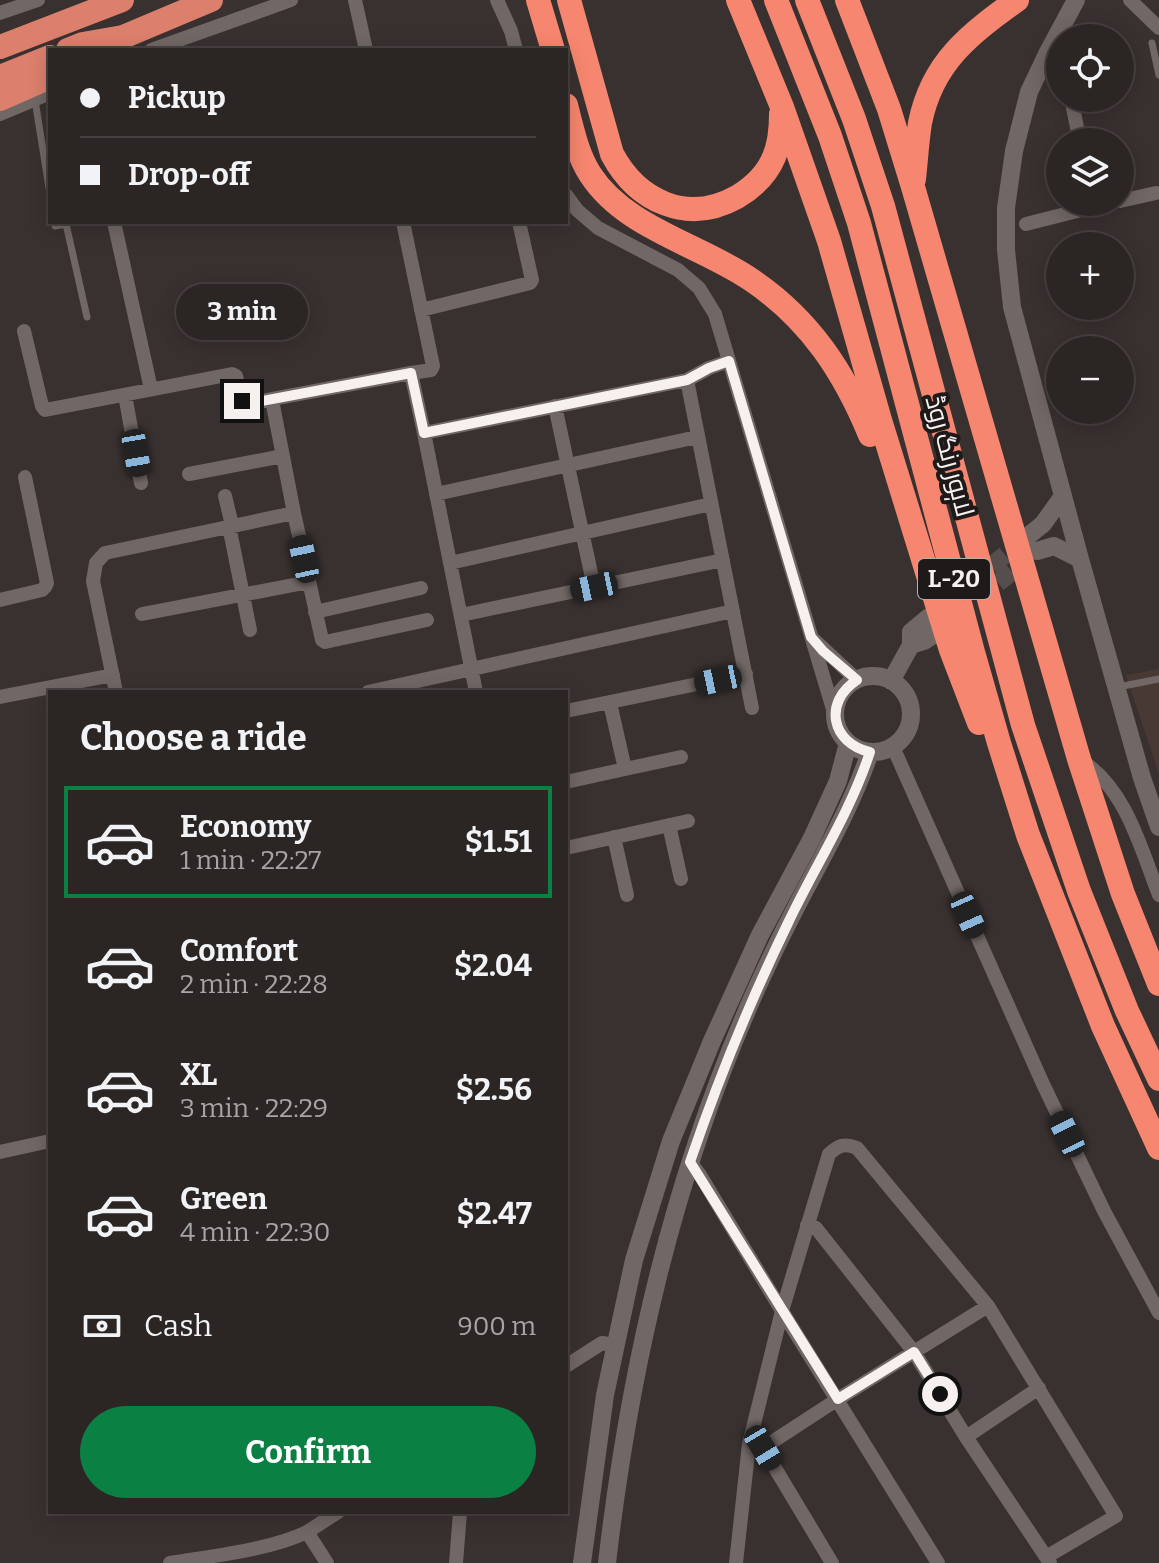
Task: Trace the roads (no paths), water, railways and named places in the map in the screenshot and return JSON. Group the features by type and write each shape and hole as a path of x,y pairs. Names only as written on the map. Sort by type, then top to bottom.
{"highway":[{"path":"0,47 122,0"},
{"path":"73,48 83,44 113,43 211,0"},
{"path":"538,0 552,48"},
{"path":"569,0 612,154 636,188 653,199 672,207 701,209 724,204 746,192 774,158 782,107"},
{"path":"738,0 782,107 829,241 880,420 956,663 997,771 1028,835"},
{"name":"لاہور رنگ روڈ","path":"776,0 830,136 859,223 973,652 1028,835 1103,1026 1159,1148"},
{"name":"لاہور رنگ روڈ","path":"807,0 854,119 883,206 1023,725 1084,904 1127,1011 1159,1079"},
{"path":"847,0 889,109 913,187 1079,759 1123,894 1159,984"},
{"path":"913,187 920,123 938,74 973,31 1017,0"},
{"path":"0,77 48,58"},
{"path":"0,99 37,93"},
{"path":"568,112 582,159 591,176 619,206 751,280 788,308 823,346 856,400 920,547"}],"street":[{"path":"0,13 38,0"},
{"path":"157,48 291,0"},
{"path":"355,0 366,48"},
{"path":"497,0 515,48"},
{"path":"1063,24 1076,0"},
{"path":"1130,0 1159,28"},
{"path":"1046,56 1029,92 1014,151 1006,208 1006,250 1012,307 1116,687 1159,827"},
{"path":"0,114 37,93"},
{"path":"1134,198 1156,193"},
{"path":"568,198 598,228 678,270 699,288 715,314 811,637 835,716 841,734 858,749 870,752 886,750 902,739 911,718 905,695 891,681 874,676 848,686 836,705 835,716"},
{"path":"1026,224 1054,216"},
{"path":"114,224 151,389"},
{"path":"24,331 45,410 235,374 244,403 433,369 403,224"},
{"path":"421,310 530,283 532,280 519,224"},
{"path":"424,433 687,380 729,361"},
{"path":"411,373 476,690"},
{"path":"687,380 752,708"},
{"path":"125,395 141,483"},
{"path":"272,400 322,640 325,642 427,620"},
{"path":"555,406 594,587"},
{"path":"436,494 697,437"},
{"path":"189,474 283,456"},
{"path":"0,600 42,590 47,583 25,477"},
{"path":"225,496 250,630"},
{"path":"1063,496 1040,539 1080,559"},
{"path":"450,563 711,504"},
{"path":"116,690 93,581 96,563 105,553 294,513"},
{"path":"461,615 723,560"},
{"path":"142,614 309,582"},
{"path":"315,612 421,588"},
{"path":"377,690 733,611"},
{"path":"891,681 911,645 924,641 932,625"},
{"path":"811,637 857,680"},
{"path":"568,711 746,674"},
{"path":"0,697 113,675"},
{"path":"610,703 625,769"},
{"path":"582,1563 605,1395 615,1345 634,1260 671,1141 760,935 812,838 843,770 848,743"},
{"path":"893,747 1043,1084 1104,1211 1159,1313"},
{"path":"607,1563 623,1447 656,1285 690,1162 715,1088 755,993 854,795 870,752"},
{"path":"568,782 681,757"},
{"path":"1079,759 1107,782 1121,805 1159,895"},
{"path":"568,848 688,821"},
{"path":"669,825 681,879"},
{"path":"614,837 627,895"},
{"path":"0,1152 48,1141"},
{"path":"736,1563 782,1311 807,1225 829,1154 838,1146 847,1144 857,1148 988,1306 1116,1516 1048,1560 914,1352 816,1228 807,1225"},
{"path":"690,1162 938,1563"},
{"path":"756,1446 988,1306"},
{"path":"568,1365 602,1343 615,1345"},
{"path":"966,1437 1039,1388"},
{"path":"598,1443 623,1447"},
{"path":"756,1446 832,1563"},
{"path":"170,1563 239,1557 294,1538 335,1514"},
{"path":"456,1563 460,1514"},
{"path":"307,1532 327,1563"}],"lane":[{"path":"1152,43 1159,75"},
{"path":"37,93 48,178"},
{"path":"66,224 87,317"},
{"path":"1116,687 1159,679"}],"tunnel":[{"path":"949,600 1026,538"},
{"path":"956,617 1029,558"}]}
